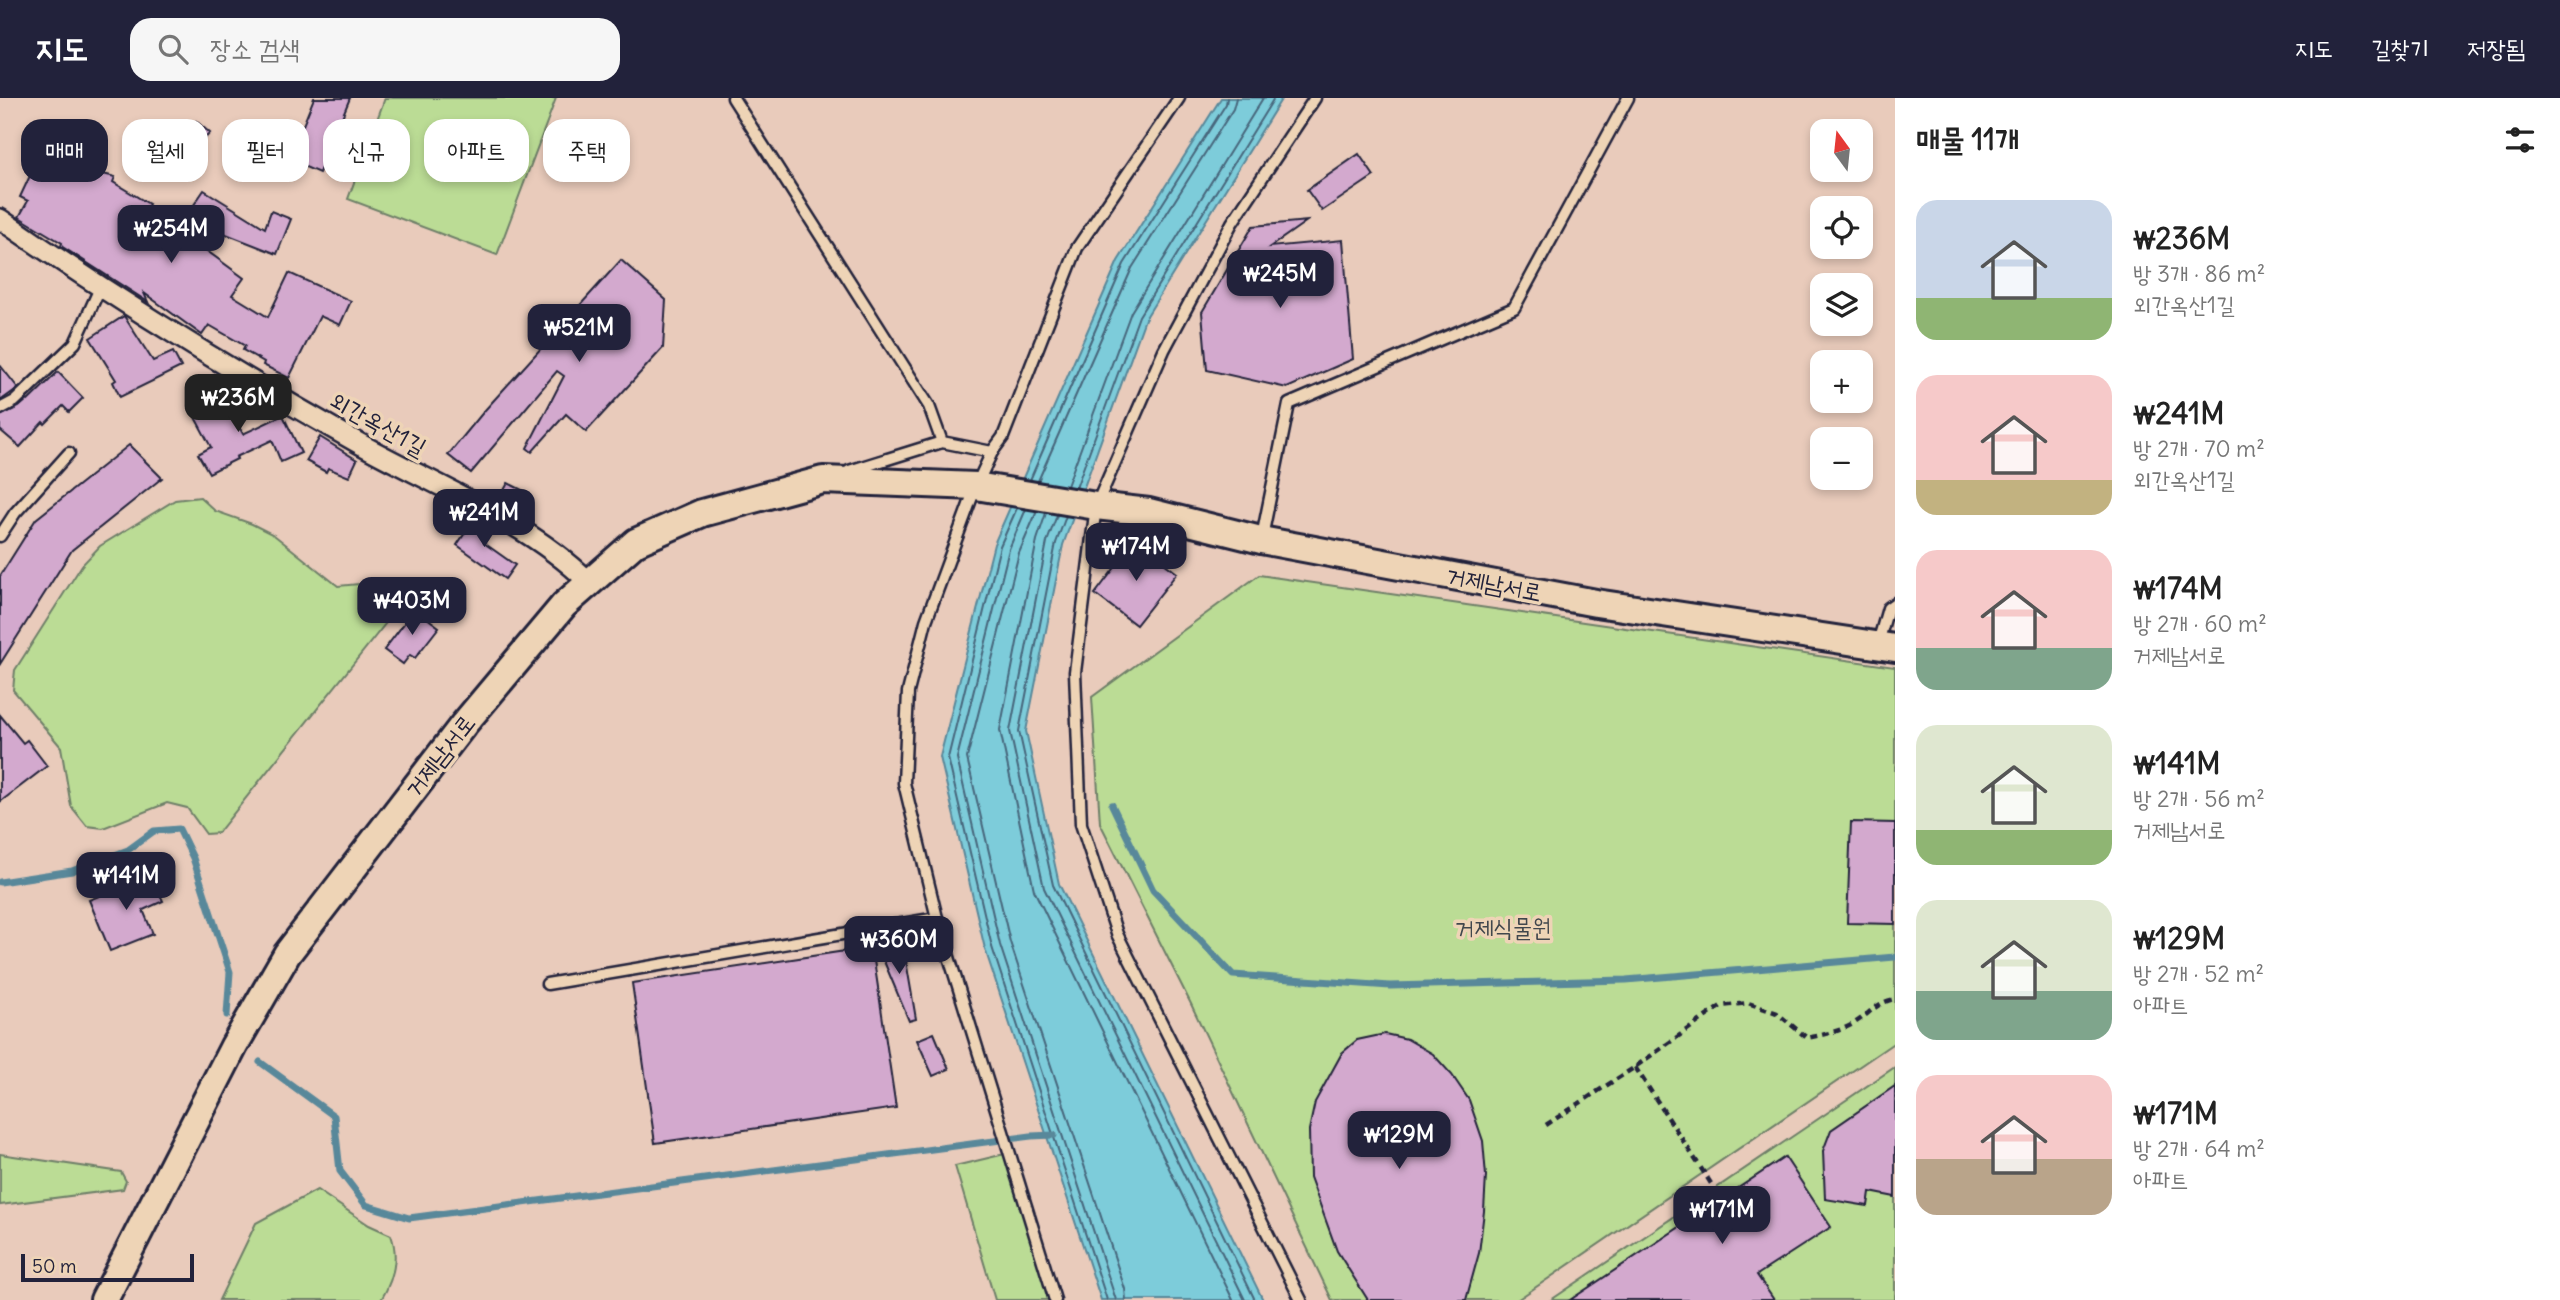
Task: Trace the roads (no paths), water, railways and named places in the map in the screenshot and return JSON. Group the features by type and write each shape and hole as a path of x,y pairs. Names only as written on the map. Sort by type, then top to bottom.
{"main road":[{"name":"거제남서로","path":"104,1300 234,1046 287,954 464,724 564,605 636,542 702,513 823,480 976,486 1149,512 1261,540 1596,603 1886,647"}],"street":[{"name":"외간옥산1길","path":"0,219 100,288 283,400 387,460 461,496 537,539 567,561 589,582"}],"lane":[{"path":"733,98 929,406 942,442"},
{"path":"1055,1300 937,918 904,783 908,692 926,621 976,486 992,452 1003,437 1077,248 1179,98"},
{"path":"1301,1300 1117,934 1081,824 1075,672 1096,506 1176,327 1232,223 1315,98"},
{"path":"1261,540 1289,404 1514,308 1628,98"},
{"path":"0,409 15,401 75,343 100,288"},
{"path":"823,480 942,442 992,452"},
{"path":"0,536 15,513 69,453"},
{"path":"1886,647 1888,608 1895,603"},
{"path":"547,984 937,918"}],"water":[{"path":"1221,98 1282,98 1145,319 1063,545 1026,731 1059,884 1263,1300 1101,1300 985,949 940,757 994,544 1118,261"}],"waterway":[{"path":"1112,805 1153,890 1233,975 1390,986 1626,980 1895,957"},
{"path":"0,882 72,871 128,850 154,831 179,829 193,858 230,972 227,1015"},
{"path":"260,1062 334,1116 340,1171 366,1205 409,1218 1054,1135"}],"park label":[{"name":"거제식물원","path":"1503,928"}]}
